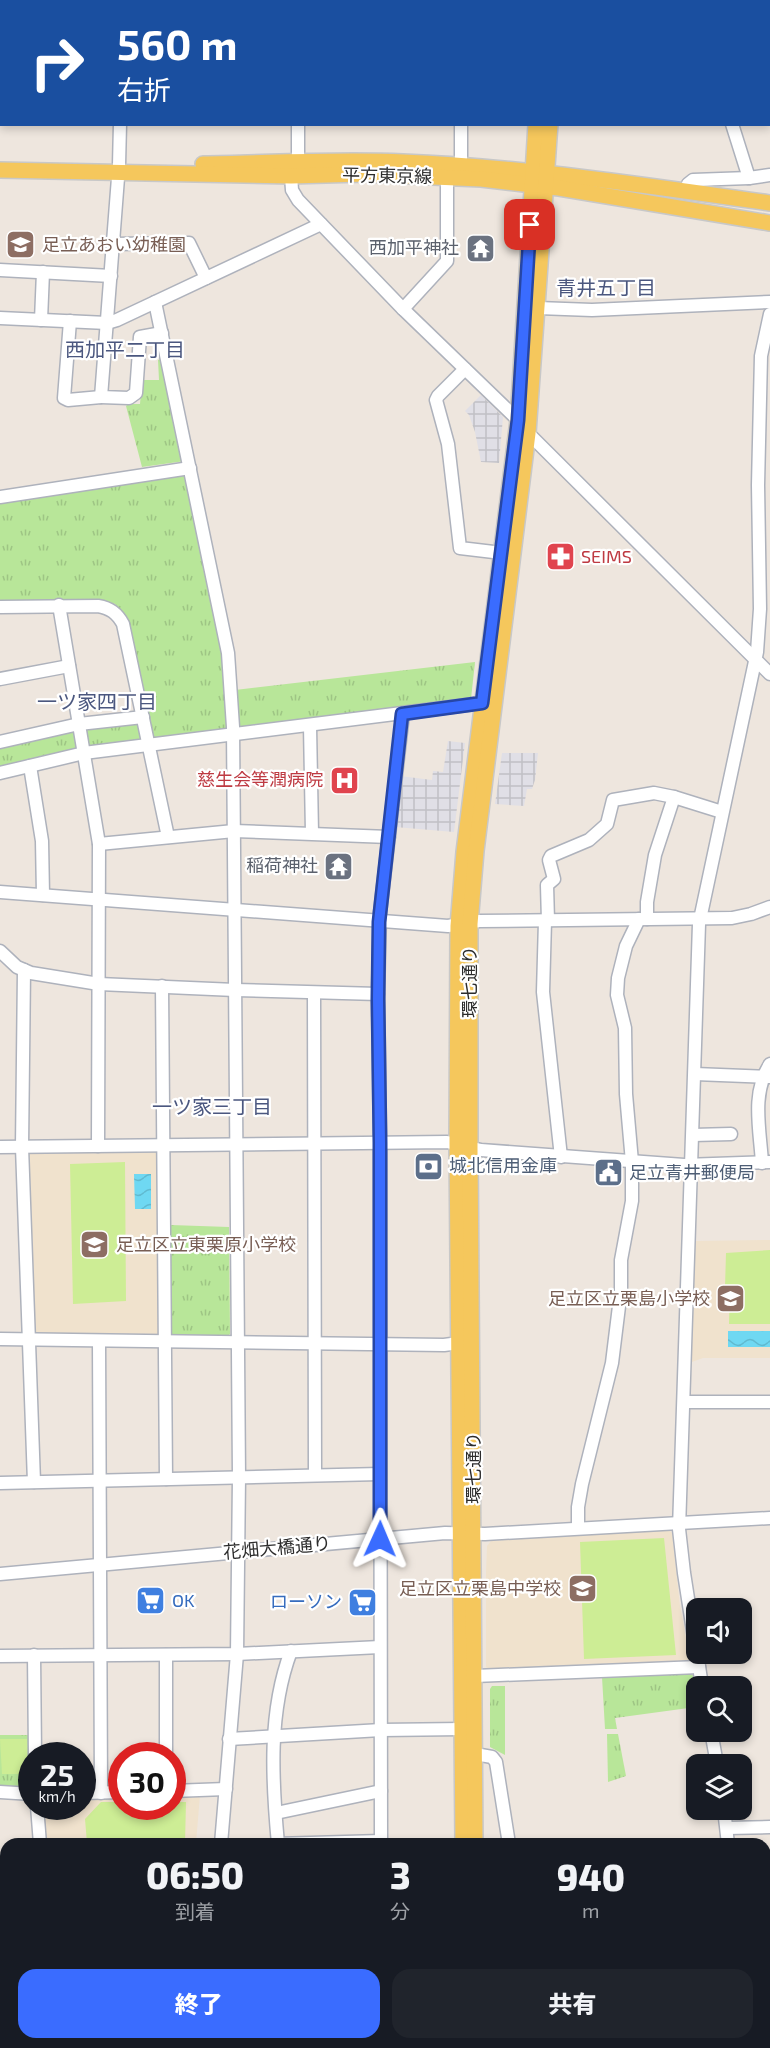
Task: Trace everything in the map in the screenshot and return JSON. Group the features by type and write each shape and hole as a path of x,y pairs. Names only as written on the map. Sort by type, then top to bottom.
{"main road":[{"name":"環七通り","path":"464,925 476,851 528,433 538,308 540,179 536,126"},
{"name":"環七通り","path":"463,1838 468,1533 464,852 518,420 540,179 550,126"},
{"name":"平方東京線","path":"0,170 295,169 400,162 461,166 770,223"},
{"name":"平方東京線","path":"0,163 119,169"},
{"name":"平方東京線","path":"295,169 361,174 540,179 686,191 770,204"},
{"name":"環七通り","path":"464,1146 459,1343 475,1676 475,1838"}],"street":[{"path":"101,397 119,169 120,126"},
{"path":"298,126 294,195 403,309 518,420 528,433 770,674"},
{"path":"461,126 461,166"},
{"path":"733,126 749,178"},
{"path":"686,191 688,184 693,180 770,175"},
{"path":"403,309 447,261 447,177"},
{"path":"0,318 107,322 117,320 321,224"},
{"path":"113,244 189,243 206,278"},
{"path":"0,270 111,276"},
{"path":"40,320 43,272"},
{"path":"155,302 228,652 233,733 237,1654 222,1838"},
{"path":"538,308 592,310 770,302"},
{"path":"688,1598 679,1523 700,918 765,608 758,485 761,356 770,314"},
{"path":"70,321 64,398 68,400 101,397 129,398 136,393 140,337 162,333"},
{"path":"465,369 436,400 448,444 460,548 502,553"},
{"path":"0,497 190,468"},
{"path":"58,605 99,844 98,1146"},
{"path":"0,607 98,606 108,608 118,615 123,624 168,837"},
{"path":"0,679 69,666"},
{"path":"0,773 84,753 482,703"},
{"path":"381,1838 379,922 402,714"},
{"path":"0,742 79,724 143,717"},
{"path":"310,726 312,832"},
{"path":"30,766 42,841 43,895"},
{"path":"561,1157 543,992 547,885 554,879 549,860 551,856 589,840 607,824 613,800 654,793 722,812"},
{"path":"578,1528 578,1507 582,1484 612,1362 621,1290 621,1260 632,1201 625,1028 617,995 618,978 626,946 643,919 655,855 674,797"},
{"path":"99,844 234,831 312,832 389,837"},
{"path":"0,892 379,922 464,925 479,921 732,918 770,907"},
{"path":"0,951 17,967 38,975 99,984 378,994"},
{"path":"24,970 22,1147 34,1482"},
{"path":"162,986 166,1479"},
{"path":"314,993 315,1475"},
{"path":"0,1147 380,1143 464,1146 561,1157 692,1166 766,1163 758,1099 770,1064"},
{"path":"695,1074 766,1077"},
{"path":"693,1135 731,1134"},
{"path":"0,1339 379,1345 459,1343"},
{"path":"99,1341 101,1793"},
{"path":"684,1402 770,1402"},
{"path":"0,1483 380,1474"},
{"name":"花畑大橋通り","path":"0,1574 380,1539 770,1518"},
{"path":"0,1656 237,1654 380,1647"},
{"path":"277,1838 273,1787 275,1720 284,1669 291,1651"},
{"path":"34,1655 35,1742"},
{"path":"166,1655 166,1742"},
{"path":"698,1664 700,1676"},
{"path":"475,1676 699,1667"},
{"path":"229,1739 381,1730 463,1729"},
{"path":"476,1755 492,1757 496,1762 508,1838"},
{"path":"186,1790 226,1789"},
{"path":"276,1813 381,1791"},
{"path":"0,1792 18,1793"},
{"path":"96,1793 108,1793"},
{"path":"38,1820 40,1838"},
{"path":"726,1820 728,1838"},
{"path":"727,1828 770,1827"}],"shaded area":[{"path":"481,395 503,417 499,463 481,462 475,432 469,415 465,411"},
{"path":"448,741 465,743 454,832 395,827 400,776 432,780 433,771 443,772"},
{"path":"502,753 538,753 535,780 532,789 527,789 524,806 495,804"},
{"name":"足立区立東栗原小学校","path":"156,1152 159,1154 159,1334 34,1333 28,1156 31,1153"},
{"name":"足立区立栗島小学校","path":"770,1240 770,1358 703,1358 689,1363 694,1241"},
{"name":"足立区立栗島中学校","path":"668,1529 672,1533 686,1638 686,1662 489,1671 486,1667 486,1573 487,1546 491,1541"},
{"path":"200,1795 196,1838 44,1838 42,1820 96,1820 96,1797 108,1797 108,1820 186,1820 186,1796"}],"green space":[{"path":"165,357 185,461 142,467 126,406 140,404 142,380 159,380 158,360"},
{"path":"188,471 225,652 228,731 158,740 151,736 128,619 115,604 99,599 0,601 0,500"},
{"path":"475,662 471,699 241,729 237,727 235,690"},
{"path":"138,720 145,737 141,742 91,748 86,745 84,731 87,727"},
{"path":"72,729 77,732 80,747 76,751 0,768 0,745"},
{"path":"125,1162 126,1301 73,1304 70,1164"},
{"path":"171,1225 229,1227 230,1334 228,1336 171,1336 169,1227"},
{"path":"770,1250 770,1324 729,1324 730,1287 725,1287 726,1253"},
{"path":"664,1538 676,1655 584,1659 580,1542"},
{"path":"689,1673 694,1676 686,1676 686,1708 615,1718 617,1729 605,1729 602,1677"},
{"path":"492,1686 505,1686 505,1755 490,1747 490,1689"},
{"path":"607,1734 618,1734 626,1776 608,1782"},
{"path":"0,1735 31,1735 31,1742 18,1742 18,1788 0,1787"},
{"path":"0,1739 27,1739 27,1742 18,1742 18,1774 2,1774"},
{"path":"101,1802 108,1802 108,1820 186,1820 185,1838 87,1838 85,1820 96,1820 96,1807"}],"water":[{"path":"134,1174 151,1174 151,1209 135,1209"},
{"path":"728,1331 770,1331 770,1347 728,1347"}],"place":[{"name":"足立あおい幼稚園","path":"21,245"},
{"name":"西加平神社","path":"480,248"},
{"name":"SEIMS","path":"560,557"},
{"name":"慈生会等潤病院","path":"344,780"},
{"name":"稲荷神社","path":"339,866"},
{"name":"城北信用金庫","path":"428,1166"},
{"name":"足立青井郵便局","path":"608,1173"},
{"name":"足立区立東栗原小学校","path":"95,1245"},
{"name":"足立区立栗島小学校","path":"731,1299"},
{"name":"足立区立栗島中学校","path":"582,1589"},
{"name":"OK","path":"151,1601"},
{"name":"ローソン","path":"363,1602"}],"district":[{"name":"青井五丁目","path":"606,288"},
{"name":"西加平二丁目","path":"125,350"},
{"name":"一ツ家四丁目","path":"97,702"},
{"name":"一ツ家三丁目","path":"212,1107"}],"route":[{"path":"380,1539 378,999 380,913 402,714 482,703 518,420 530,225"}]}
